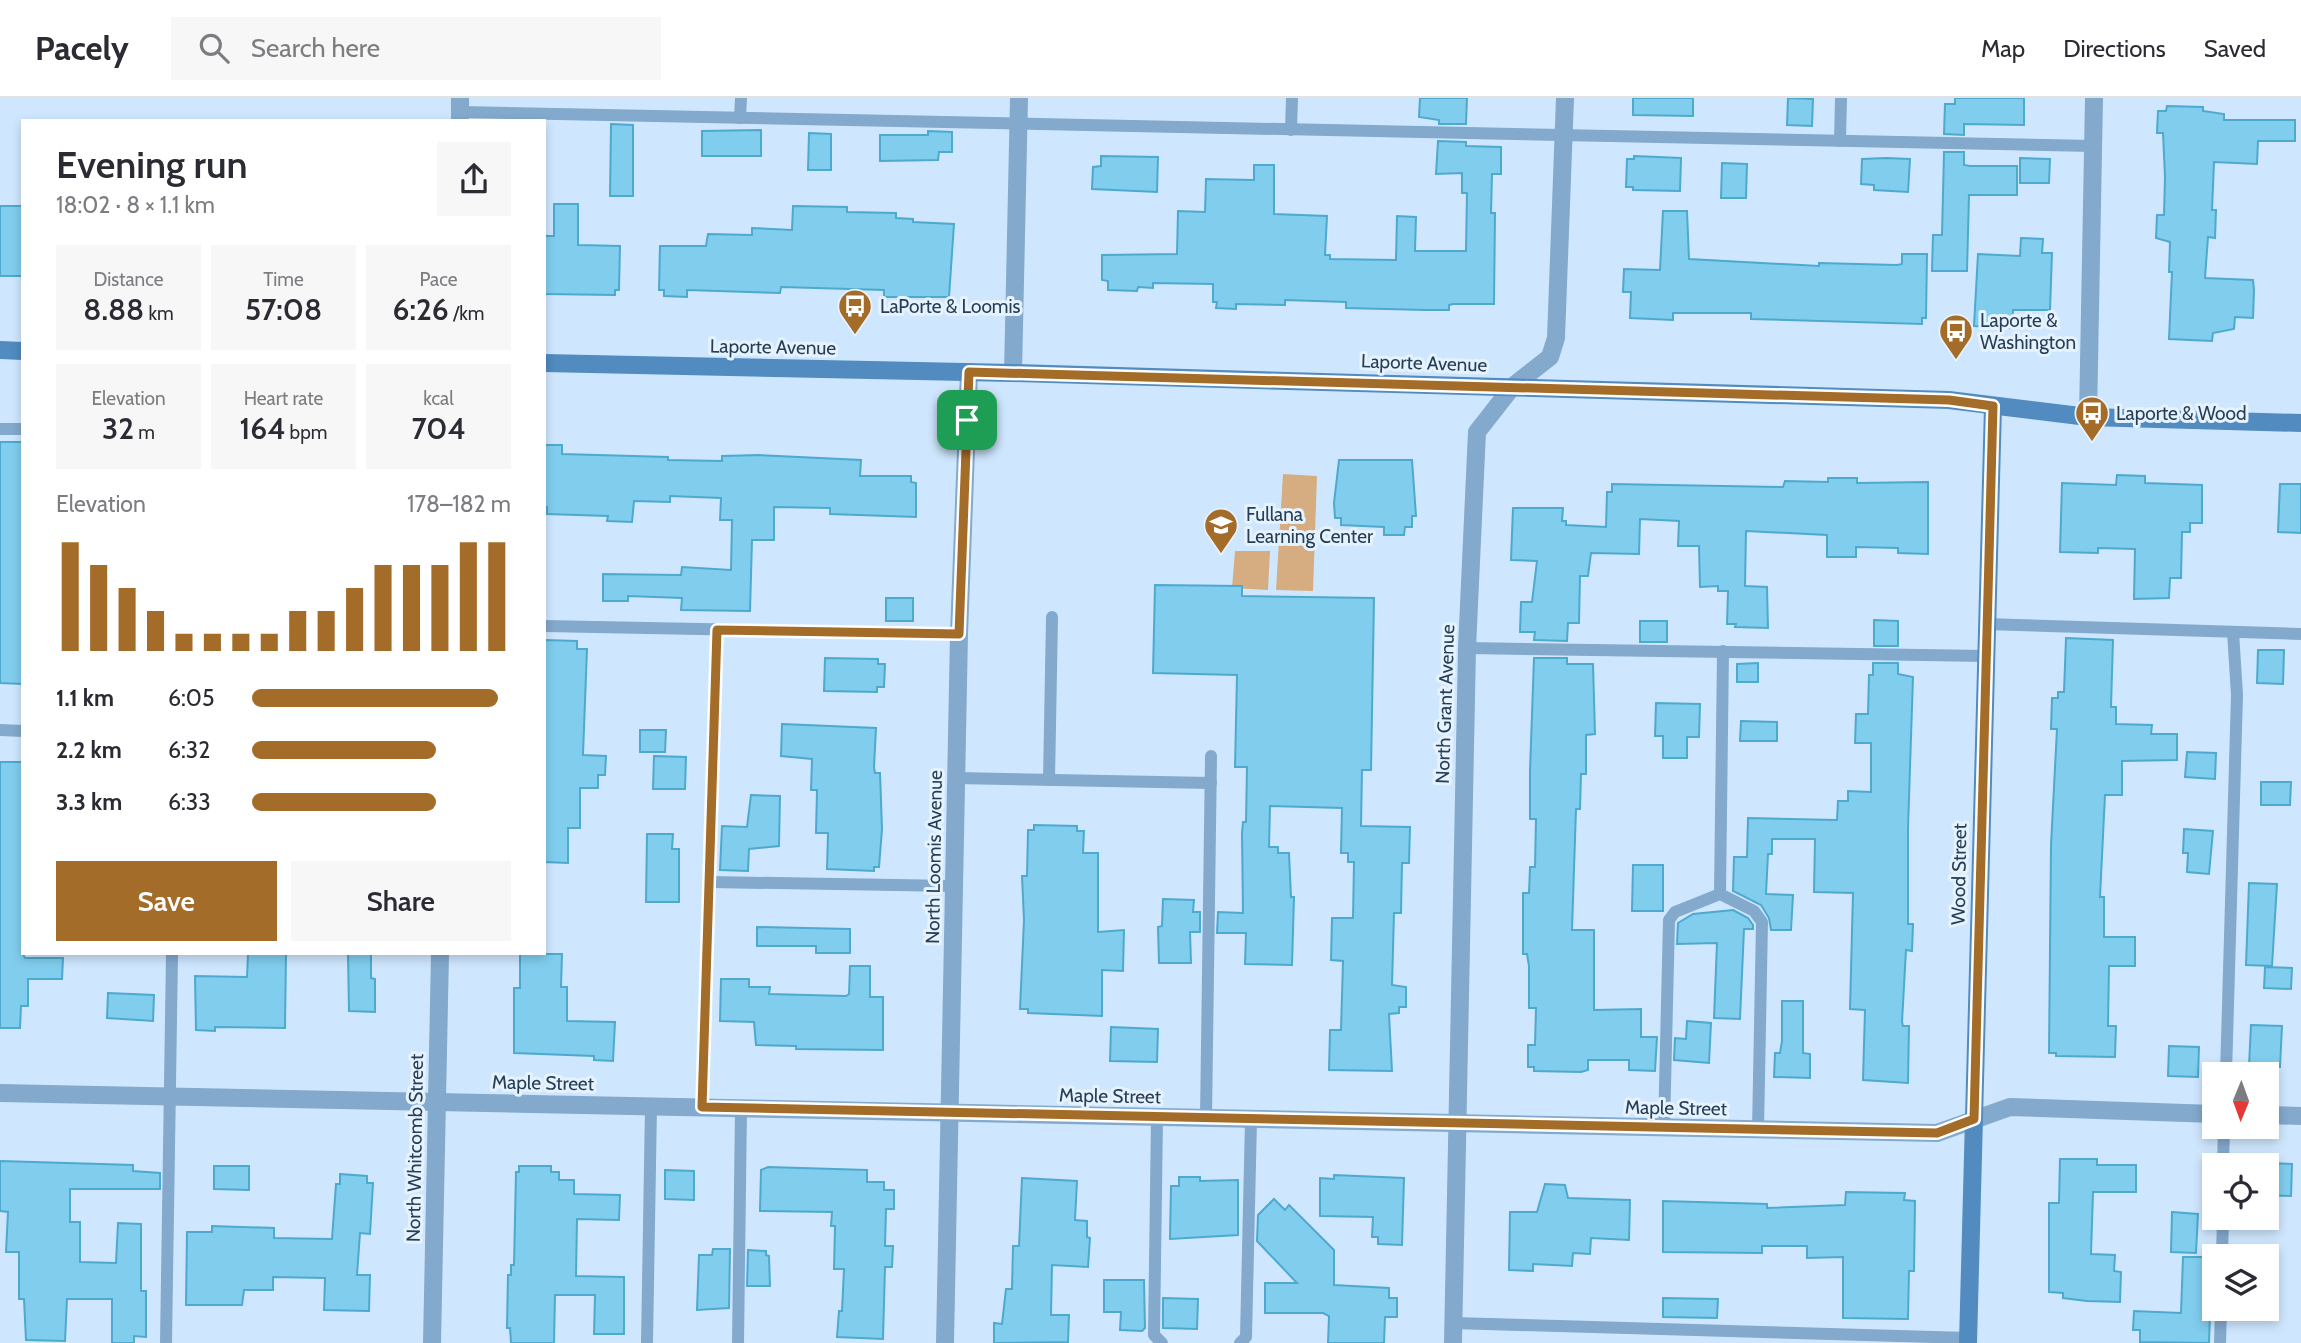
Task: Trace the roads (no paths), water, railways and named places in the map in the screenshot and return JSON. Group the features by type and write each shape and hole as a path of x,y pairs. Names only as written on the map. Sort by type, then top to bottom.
{"street":[{"path":"1013,373 1019,98"},
{"name":"North Grant Avenue","path":"1452,1343 1467,648 1477,432 1513,386 1550,357 1556,338 1565,98"},
{"path":"2088,417 2094,98"},
{"path":"0,350 21,351"},
{"name":"Laporte Avenue","path":"546,363 1513,386 1949,400 2088,417 2301,423"},
{"name":"North Loomis Avenue","path":"945,1343 959,634 969,372"},
{"name":"Wood Street","path":"1968,1340 1985,624 1993,406"},
{"name":"North Whitcomb Street","path":"432,1343 440,955"},
{"name":"Maple Street","path":"0,1093 1937,1133 2010,1107 2202,1114"},
{"path":"2279,1115 2301,1116"}],"lane":[{"path":"740,98 740,118"},
{"path":"1291,130 1292,98"},
{"path":"1840,141 1841,98"},
{"path":"460,110 2093,146"},
{"path":"0,429 21,429"},
{"path":"1049,780 1052,617"},
{"path":"1985,624 2301,634"},
{"path":"546,626 959,634"},
{"path":"702,1107 717,630"},
{"path":"2226,1062 2237,695 2233,632"},
{"path":"1467,648 1985,656"},
{"path":"1720,894 1723,651"},
{"path":"0,730 21,731"},
{"path":"1206,1118 1211,756"},
{"path":"956,778 1211,783"},
{"path":"709,882 955,886"},
{"path":"1664,1129 1669,920 1675,912 1720,894 1754,911 1762,922 1758,1130"},
{"path":"166,1343 172,955"},
{"path":"647,1343 651,1106"},
{"path":"738,1343 741,1109"},
{"path":"1157,1118 1154,1335 1162,1343"},
{"path":"1240,1343 1246,1337 1251,1120"},
{"path":"2220,1343 2221,1321"},
{"path":"1453,1323 1699,1337 1968,1340"}],"place":[{"name":"LaPorte & Loomis","path":"855,336"},
{"name":"Laporte & Washington","path":"1956,361"},
{"name":"Laporte & Wood","path":"2092,443"},
{"name":"Fullana Learning Center","path":"1221,555"}]}
